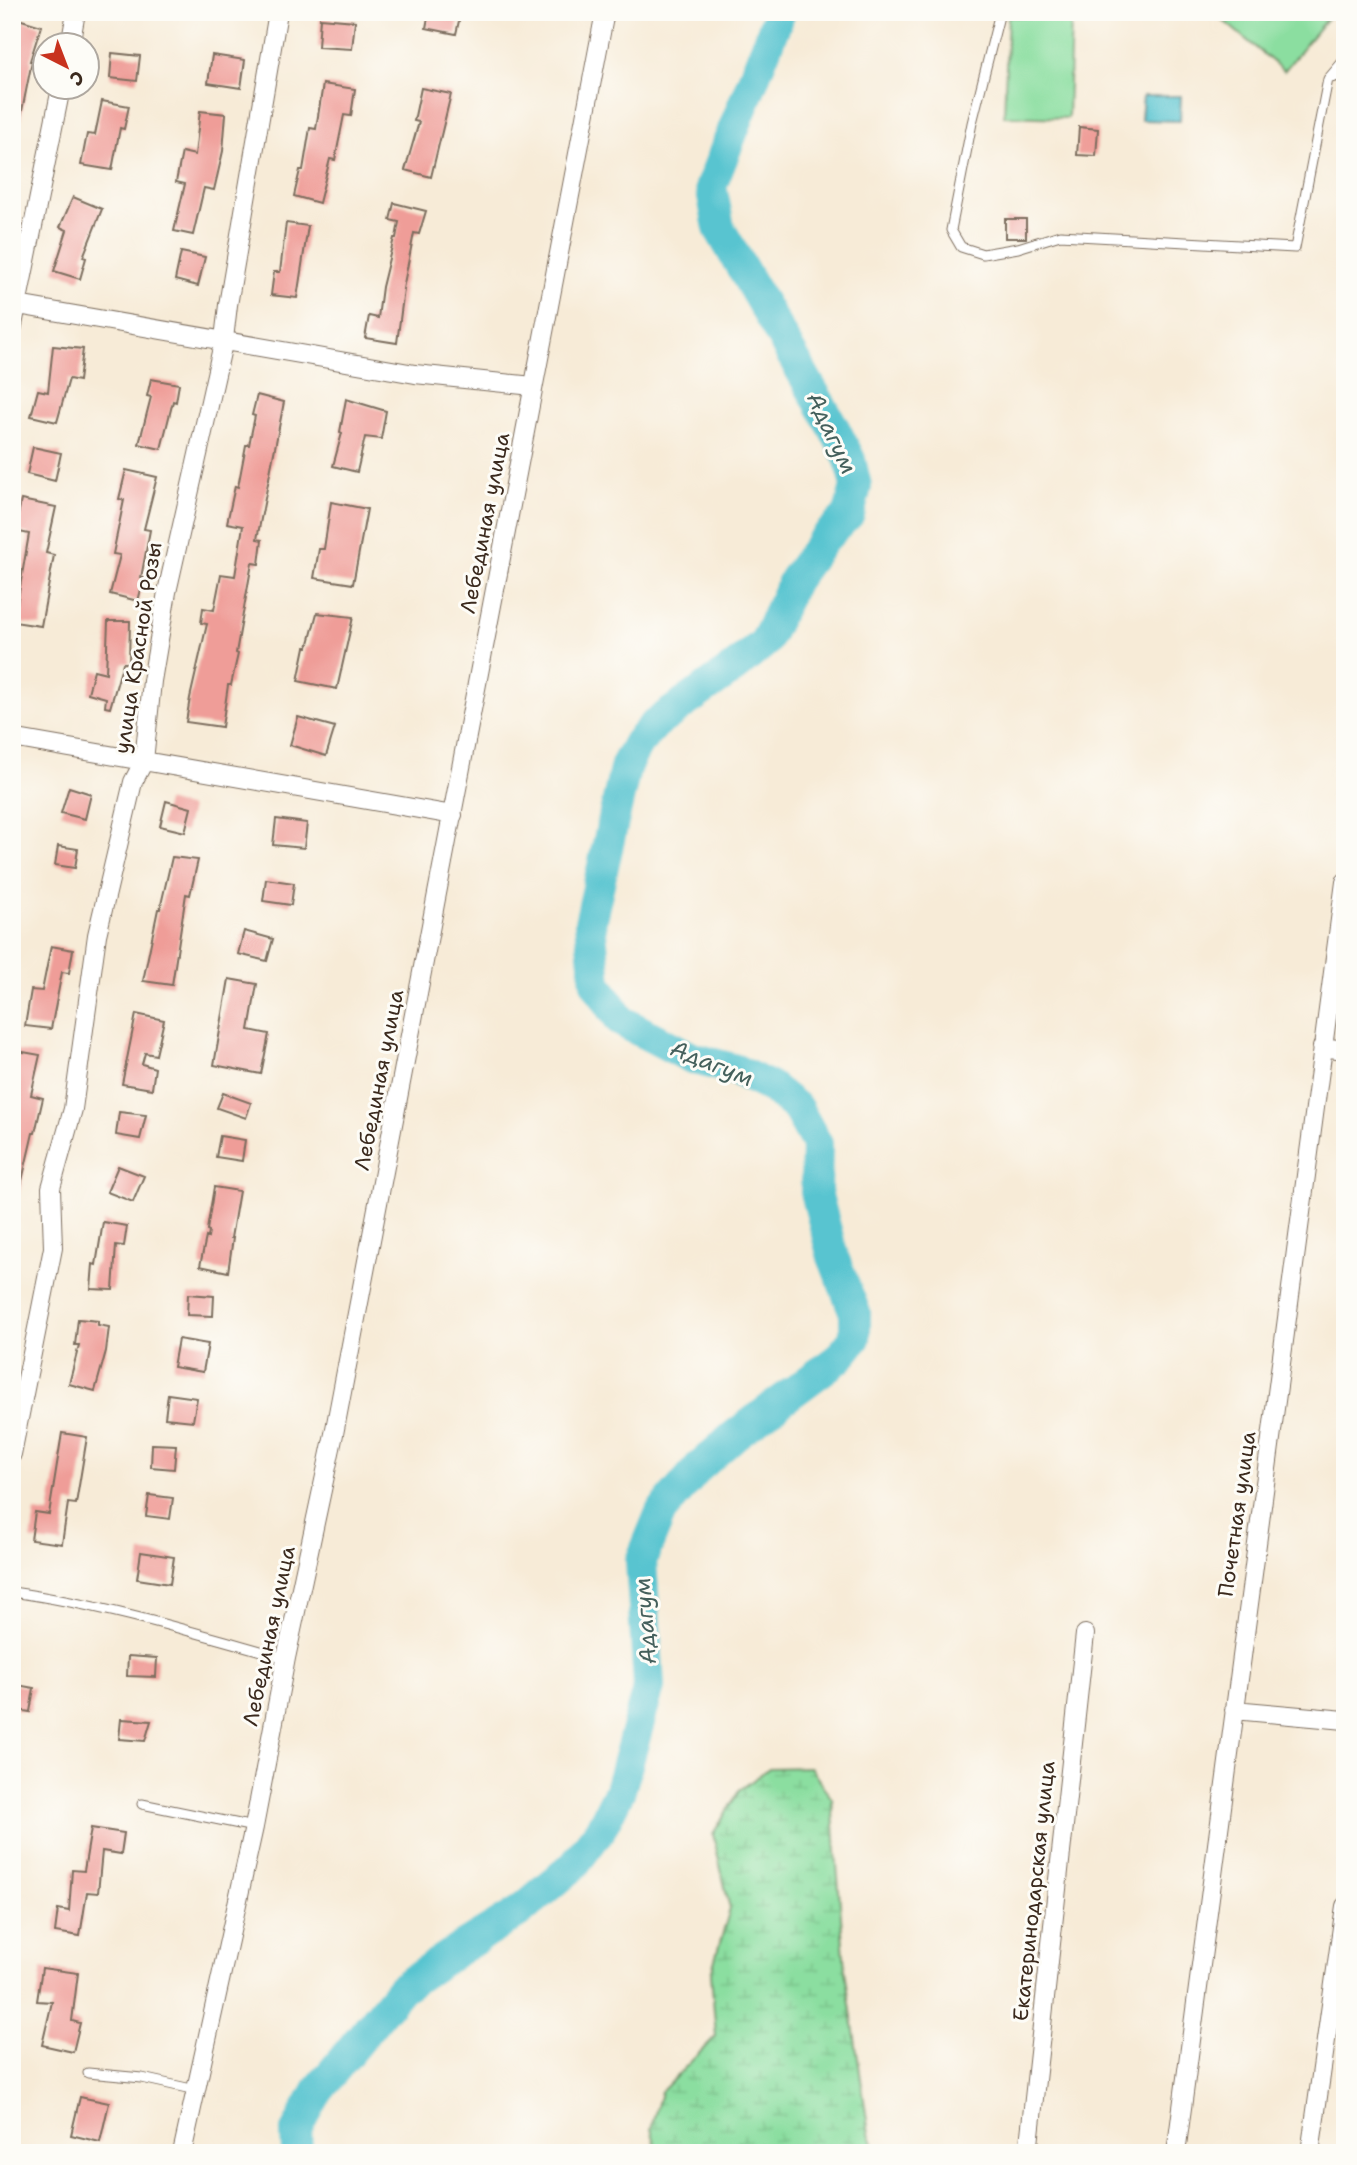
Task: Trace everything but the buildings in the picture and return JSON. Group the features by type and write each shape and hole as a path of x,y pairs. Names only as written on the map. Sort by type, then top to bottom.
{"street":[{"path":"72,32 76,12"},
{"name":"улица Красной Розы","path":"12,1454 52,1248 51,1188 73,1109 97,935 133,782 144,761 152,681 167,592 224,339 278,12"},
{"name":"Лебединая улица","path":"182,2153 254,1827 286,1658 334,1434 605,12"},
{"path":"12,330 15,304 58,102"},
{"path":"15,304 415,374 533,386"},
{"path":"12,738 453,815"},
{"name":"Почетная улица","path":"1176,2153 1345,882"},
{"path":"1322,1047 1345,1049"},
{"name":"Екатеринодарская улица","path":"1028,2153 1085,1634"},
{"path":"1234,1710 1345,1720"},
{"path":"1310,2153 1345,1906"}],"lane":[{"path":"1000,12 972,123 951,230 961,247 983,254 1018,248 1060,235 1295,248 1328,79 1345,59"},
{"path":"1328,79 1345,74"},
{"path":"12,1592 38,1595 178,1628 286,1658"},
{"path":"142,1804 254,1827"},
{"path":"88,2073 142,2078 196,2090"}],"green space":[{"path":"1213,12 1332,12 1284,71"},
{"path":"1008,16 1071,18 1068,118 1004,116"},
{"path":"810,1767 832,1799 845,1970 869,2134 878,2153 658,2153 651,2129 661,2092 716,2036 711,1973 730,1909 713,1834 739,1791 769,1768"}],"water":[{"path":"1143,96 1181,96 1180,121 1141,120"}],"waterway":[{"name":"Адагум","path":"297,2153 296,2131 318,2090 401,1988 518,1913 573,1866 600,1830 620,1790 649,1686 641,1561 661,1512 699,1467 735,1435 839,1358 855,1338 855,1313 833,1257 816,1192 817,1144 797,1108 772,1088 736,1070 692,1058 621,1021 596,983 590,923 626,765 638,743 655,724 734,668 765,642 794,580 823,540 849,514 856,486 850,460 834,428 719,228 711,186 780,12"}]}
